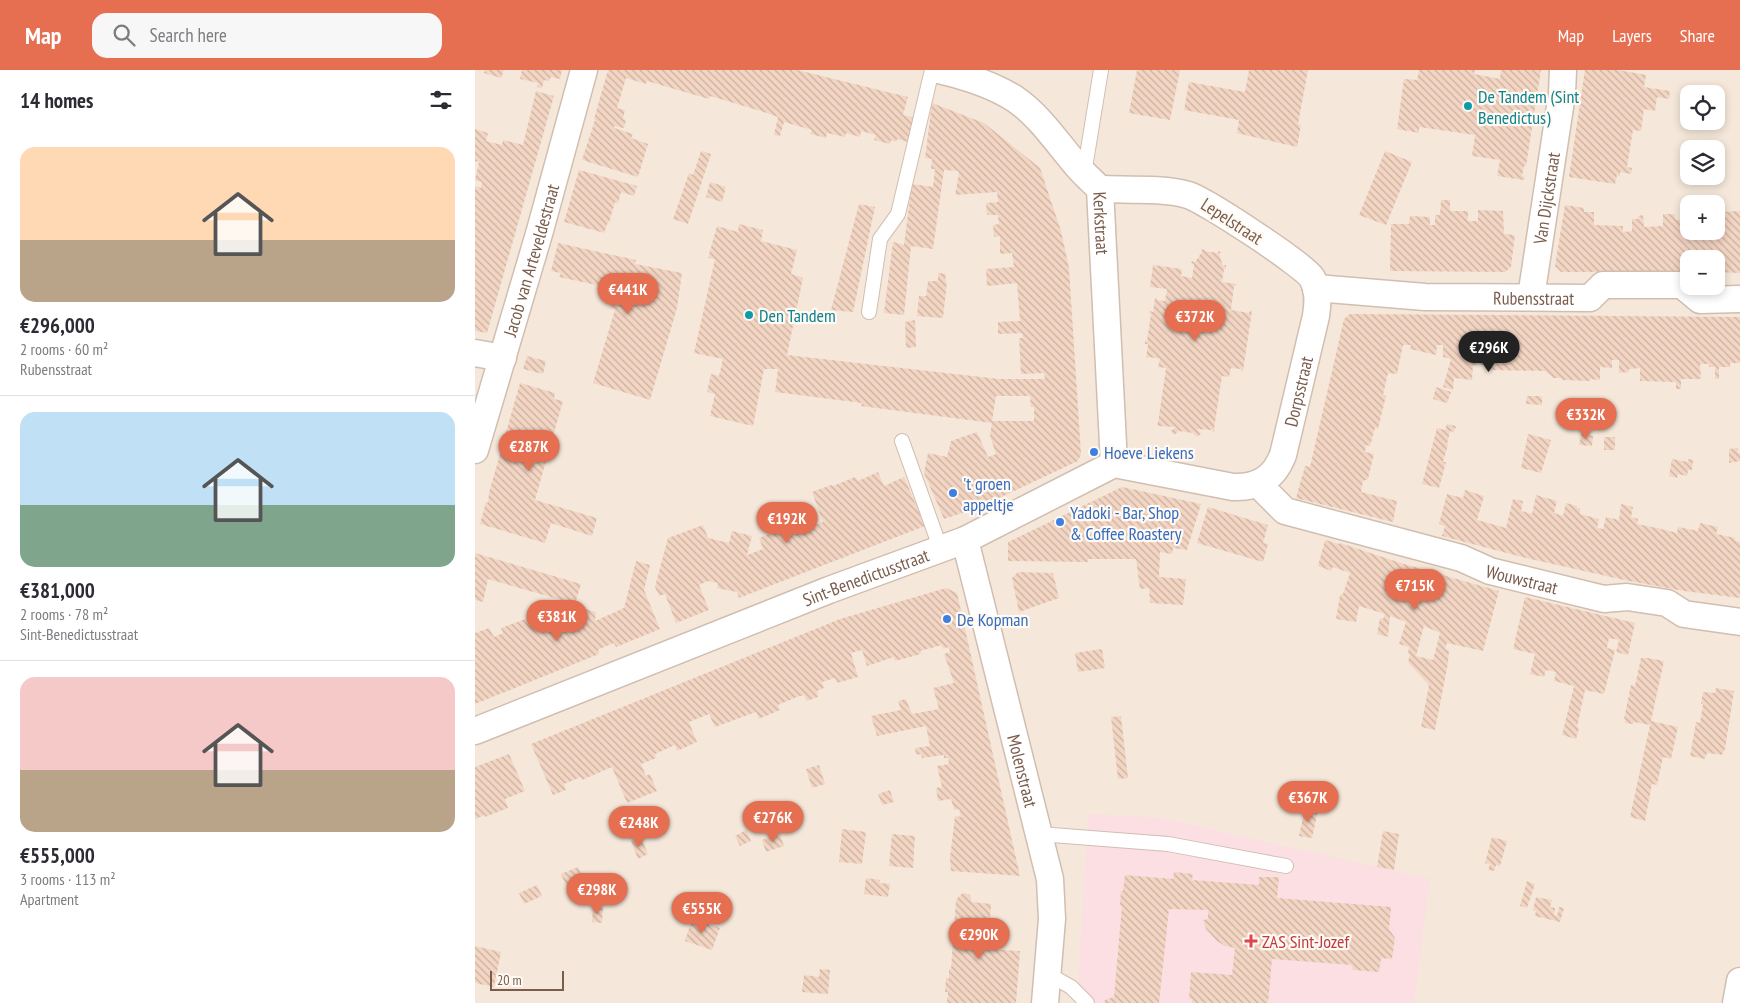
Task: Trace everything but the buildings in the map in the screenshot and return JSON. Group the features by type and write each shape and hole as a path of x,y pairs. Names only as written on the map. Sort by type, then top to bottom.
{"street":[{"name":"Jacob van Arteveldestraat","path":"475,450 550,196 583,70"},
{"name":"Van Dijckstraat","path":"1531,297 1562,94 1563,70"},
{"name":"Kerkstraat","path":"946,71 998,90 1025,107 1092,181 1113,464"},
{"name":"Lepelstraat","path":"1092,181 1175,192 1197,198 1295,262 1311,278 1316,288"},
{"name":"Rubensstraat","path":"1316,288 1425,297 1590,298 1603,285 1682,285 1700,300 1740,299"},
{"name":"Dorpsstraat","path":"1258,484 1278,468 1283,454 1316,316 1318,302 1316,288"},
{"path":"475,353 503,358"},
{"path":"1113,464 1233,487 1246,488 1258,484"},
{"name":"Sint-Benedictusstraat","path":"475,731 829,590 953,545 1113,464"},
{"name":"Wouwstraat","path":"1258,484 1285,511 1461,558 1490,571 1604,599 1627,597 1667,603 1685,614 1740,622"},
{"name":"Molenstraat","path":"953,545 1039,834 1050,879 1052,898 1045,1003"},
{"path":"1737,1003 1740,980"}],"lane":[{"path":"1092,181 1101,70"},
{"path":"869,312 880,239 898,214 946,71"},
{"path":"902,440 953,545"},
{"path":"1039,834 1168,844 1285,866"},
{"path":"1048,974 1071,987 1087,1003"}],"shaded area":[{"path":"475,70 1740,70 1740,1003 475,1003"},
{"name":"ZAS Sint-Jozef","path":"1088,814 1161,818 1430,879 1414,1003 1077,1003"}],"place":[{"name":"De Tandem (Sint Benedictus)","path":"1468,106"},
{"name":"Den Tandem","path":"749,315"},
{"name":"Hoeve Liekens","path":"1094,452"},
{"name":"'t groen appeltje","path":"953,493"},
{"name":"Yadoki - Bar, Shop & Coffee Roastery","path":"1060,522"},
{"name":"De Kopman","path":"947,619"},
{"name":"ZAS Sint-Jozef","path":"1251,941"}]}
